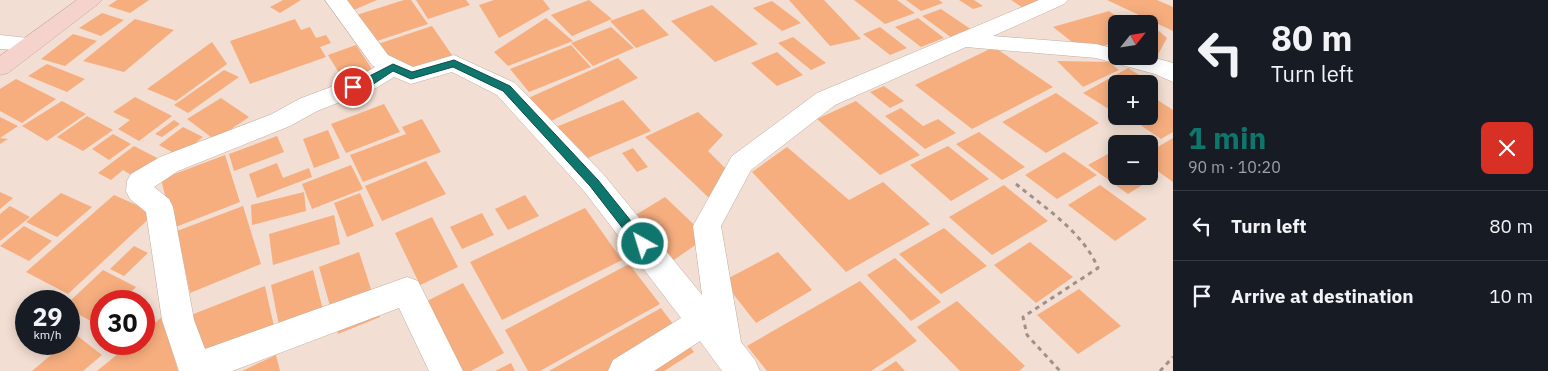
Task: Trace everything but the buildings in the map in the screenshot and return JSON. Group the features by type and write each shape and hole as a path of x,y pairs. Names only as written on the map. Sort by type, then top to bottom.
{"street":[{"path":"0,67 91,0"},
{"path":"336,0 380,60 393,67 411,76 454,63 506,88 594,183 744,371"},
{"path":"726,348 707,226 741,163 826,99 1057,0"},
{"path":"965,41 1096,51 1108,54"},
{"path":"0,42 30,44"},
{"path":"1152,65 1163,68 1173,74"},
{"path":"393,67 368,82 308,105 281,120 240,134 169,164 141,182 140,191 159,207 178,320 194,369 407,291 446,371"},
{"path":"625,371 704,321"}],"path":[{"path":"1016,184 1080,240 1097,261 1098,268 1023,317 1027,335 1060,371"},
{"path":"1160,371 1173,357"}],"route":[{"path":"353,87 380,76 393,67 411,76 454,63 506,88 594,183 643,244"}]}
